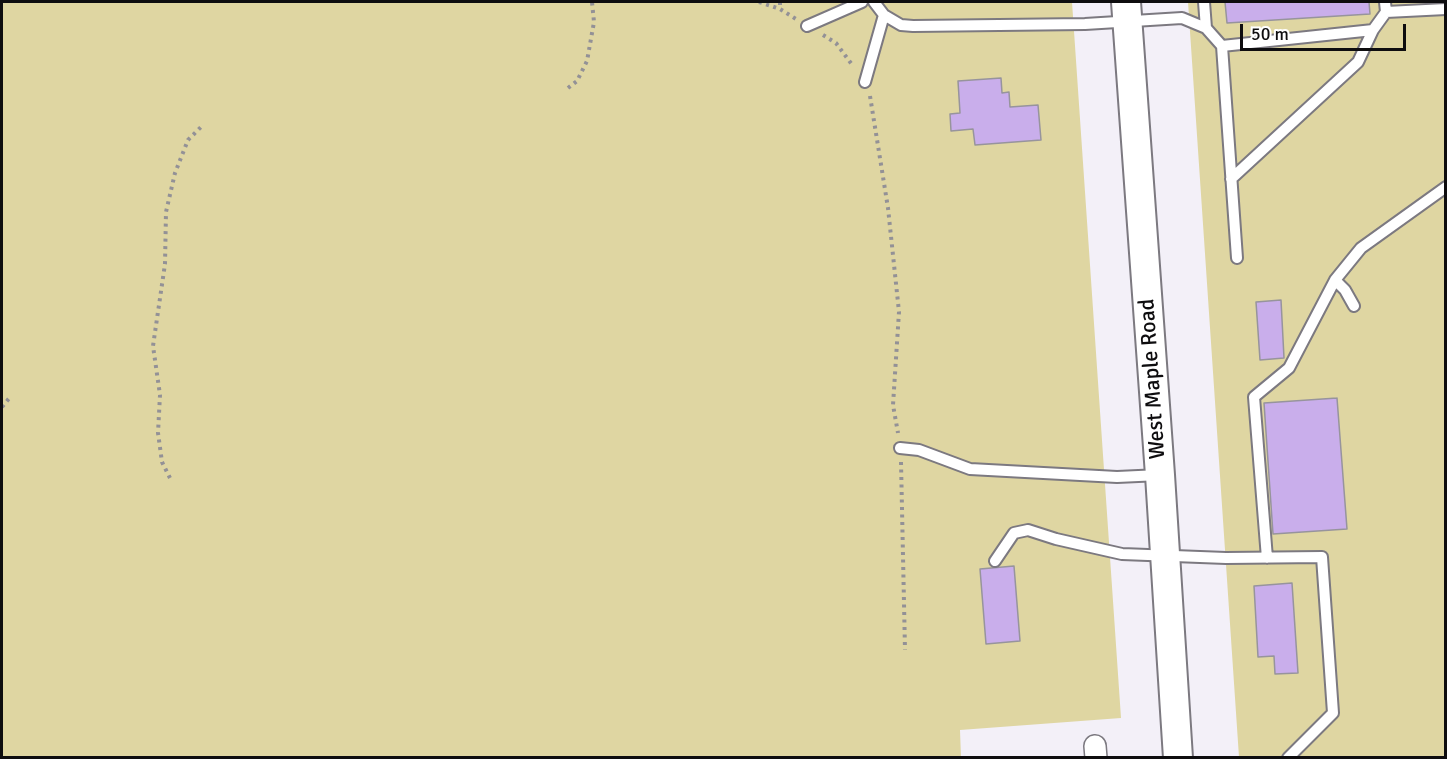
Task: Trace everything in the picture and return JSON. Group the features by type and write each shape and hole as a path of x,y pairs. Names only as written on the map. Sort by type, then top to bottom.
{"main road":[{"name":"West Maple Road","path":"1127,12 1178,758"}],"lane":[{"path":"807,26 862,2"},
{"path":"874,2 884,15 900,24 913,26 1085,24 1127,12 1182,18 1206,28 1222,46 1237,258"},
{"path":"1204,2 1206,28"},
{"path":"1231,179 1358,62 1386,7 1446,9"},
{"path":"866,82 884,15"},
{"path":"1222,46 1373,30"},
{"path":"1267,558 1254,397 1289,368 1335,280 1361,248 1446,187"},
{"path":"1335,280 1354,306"},
{"path":"900,448 919,450 970,469 1117,477 1160,475"},
{"path":"995,561 1014,532 1028,530 1122,554 1267,558 1322,557 1333,713 1288,758"}],"path":[{"path":"568,88 578,81 587,61 594,22 592,2"},
{"path":"759,2 780,9 836,44 866,82 871,100 888,208 899,312 893,405 900,448 905,650"},
{"path":"780,2 780,9"},
{"path":"170,478 162,462 158,433 160,395 153,346 165,264 166,212 175,173 188,140 203,124"},
{"path":"2,407 11,396"}],"shaded area":[{"path":"2,2 1072,2 1121,718 960,730 961,758 2,757"},
{"path":"1188,2 1445,2 1445,757 1239,757"}],"building":[{"path":"1225,2 1369,2 1370,14 1227,23"},
{"path":"1001,78 1002,93 1009,92 1010,107 1038,105 1041,140 975,145 973,129 951,131 950,114 960,113 958,81"},
{"path":"1281,300 1284,358 1260,360 1256,302"},
{"path":"1337,398 1347,529 1273,534 1264,403"},
{"path":"1014,566 1020,641 986,644 980,569"},
{"path":"1292,583 1298,673 1275,674 1274,656 1258,657 1254,586"}]}
